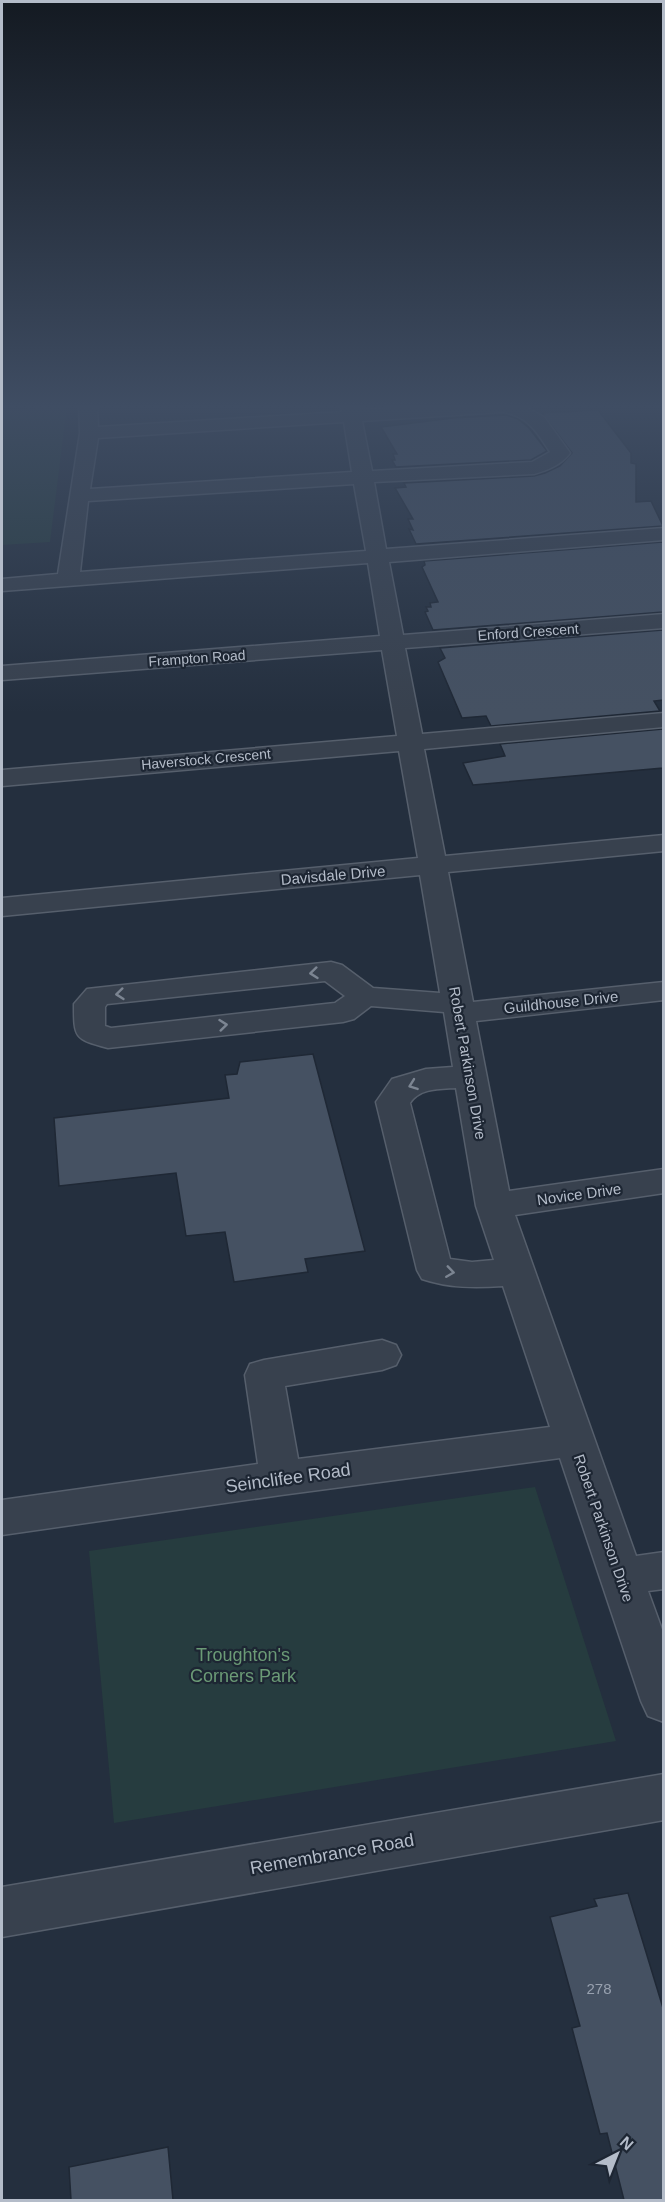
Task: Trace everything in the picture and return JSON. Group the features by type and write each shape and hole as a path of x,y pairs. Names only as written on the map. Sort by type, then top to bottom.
{"street":[{"path":"68,581 77,508"},
{"name":"Robert Parkinson Drive","path":"369,508 494,1206 663,1701"},
{"path":"2,585 663,534"},
{"name":"Enford Crescent","path":"393,642 663,621"},
{"name":"Frampton Road","path":"2,673 393,642"},
{"path":"411,741 663,720"},
{"name":"Haverstock Crescent","path":"2,778 411,741"},
{"name":"Davisdale Drive","path":"2,907 663,843"},
{"path":"331,971 365,996 343,1012 108,1038 90,1031 89,1004 98,996 331,971"},
{"name":"Guildhouse Drive","path":"365,996 459,1008 663,991"},
{"path":"471,1076 426,1080 404,1088 393,1102 435,1270 472,1275 517,1271"},
{"name":"Novice Drive","path":"494,1206 663,1181"},
{"path":"281,1478 264,1375 382,1355"},
{"name":"Seinclifee Road","path":"2,1518 281,1478 574,1440"},
{"path":"621,1577 663,1570"},
{"name":"Remembrance Road","path":"2,1912 663,1797"}],"green space":[{"path":"2,508 54,508 50,542 2,545"},
{"name":"Troughton's Corners Park","path":"535,1487 616,1741 114,1823 89,1551"}],"building":[{"path":"406,508 654,508 663,526 416,544 409,529 413,530 408,519 413,519"},
{"path":"663,542 663,612 433,630 425,612 428,611 426,607 431,607 430,603 438,602 422,567 425,565 424,561"},
{"path":"663,630 663,700 654,701 660,711 491,726 486,716 462,718 438,662 445,658 440,648"},
{"path":"663,729 663,768 473,785 463,763 505,756 500,744"},
{"path":"313,1054 365,1251 305,1259 308,1272 234,1282 225,1232 186,1236 176,1173 59,1186 54,1118 229,1098 225,1075 237,1074 240,1062"},
{"path":"628,1893 663,2008 663,2200 624,2200 607,2133 600,2134 572,2028 580,2026 550,1917 597,1906 594,1899"},
{"path":"168,2147 173,2200 71,2200 69,2167"}]}
